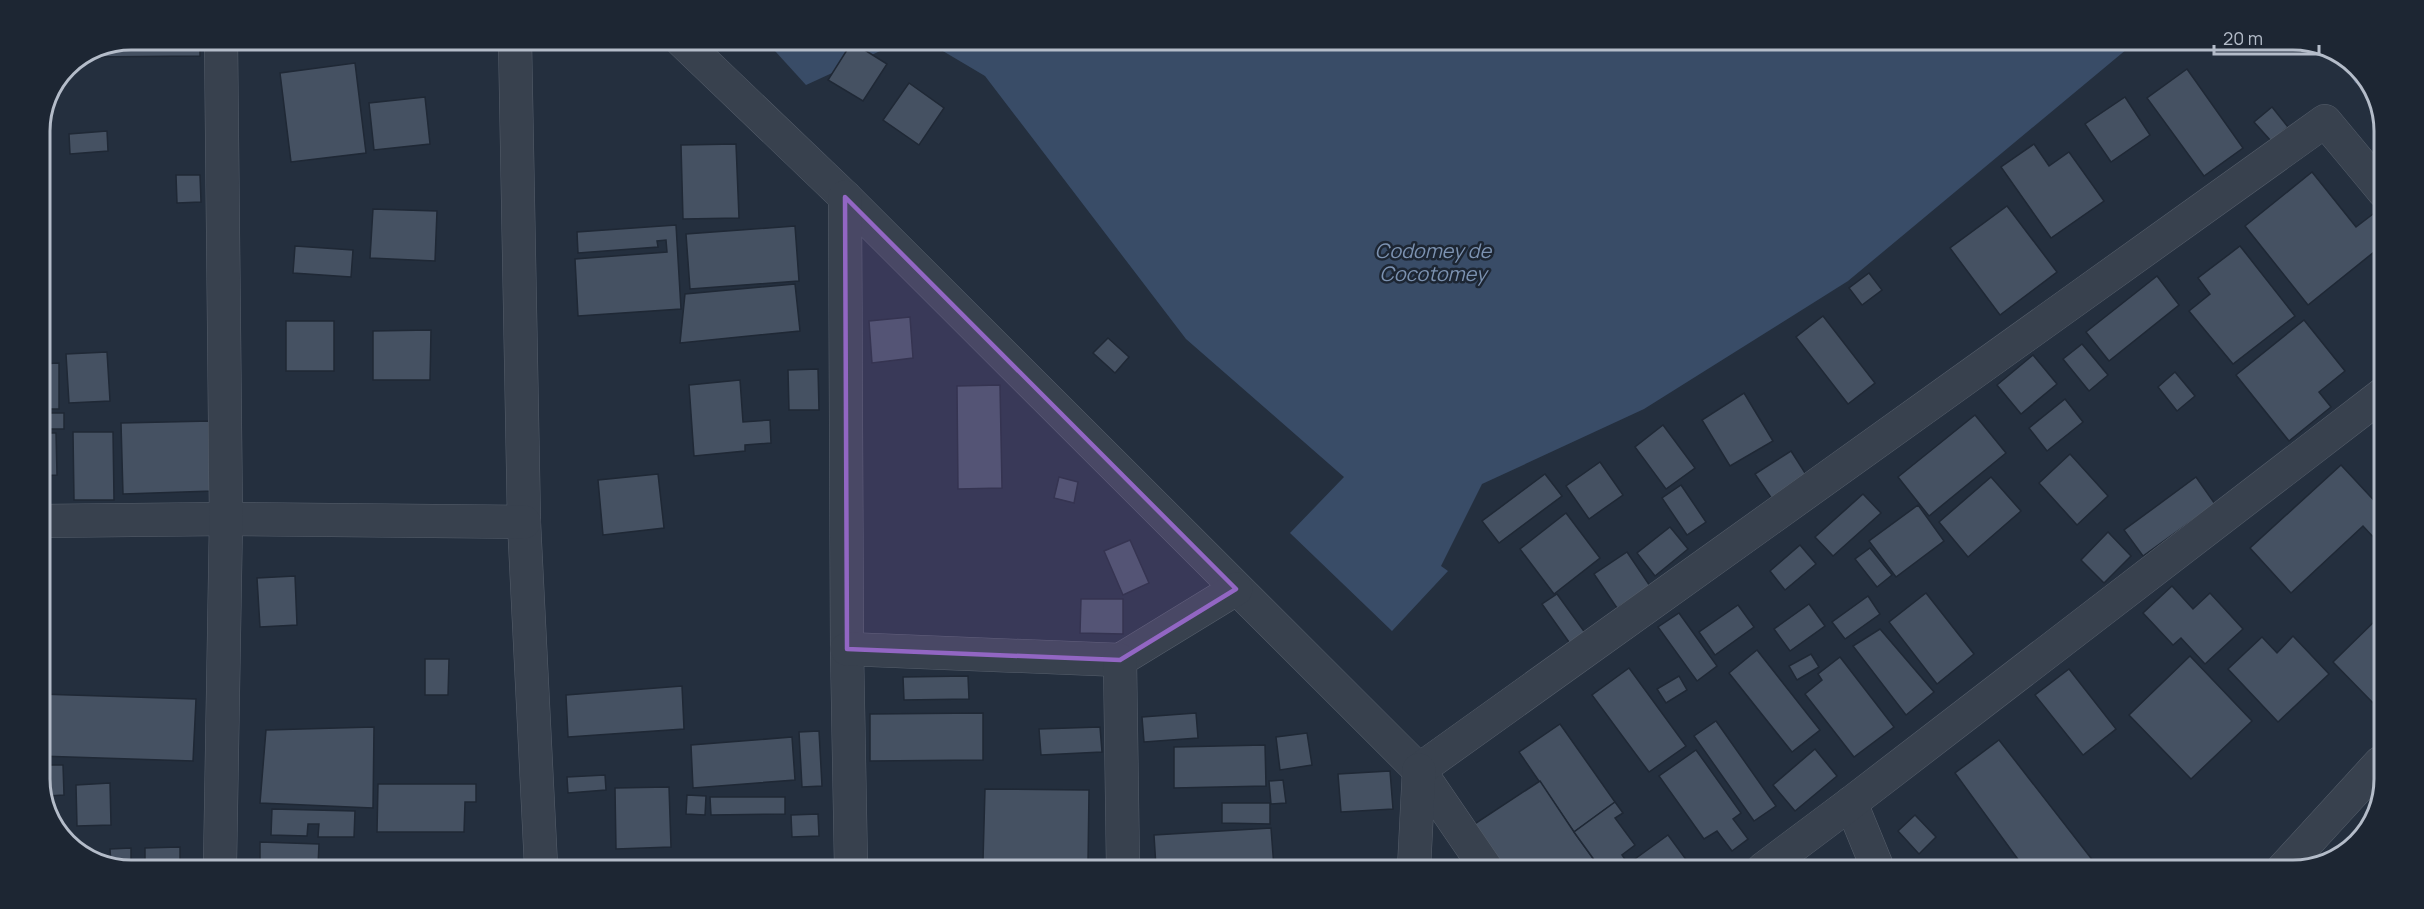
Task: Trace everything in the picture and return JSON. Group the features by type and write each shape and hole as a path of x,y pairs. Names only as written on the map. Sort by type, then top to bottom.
{"street":[{"path":"220,860 226,519 221,50"},
{"path":"515,50 524,522 541,860"},
{"path":"691,50 845,197 1419,770 1481,860"},
{"path":"1419,770 2325,121 2374,180"},
{"path":"845,197 847,649 851,860"},
{"path":"1775,860 2374,401"},
{"path":"50,521 226,519 524,522"},
{"path":"847,649 1120,660 1236,589"},
{"path":"1120,660 1123,860"},
{"path":"1414,860 1419,770"},
{"path":"2291,860 2374,770"},
{"path":"1851,803 1874,860"}],"highlighted area":[{"path":"845,197 1236,589 1120,660 847,649"}],"water":[{"path":"774,50 882,50 806,85"},
{"name":"Codomey de Cocotomey","path":"941,50 2126,50 1848,281 1644,409 1482,484 1441,566 1448,571 1392,631 1290,533 1344,477 1186,339 985,76"},
{"path":"2350,73 2360,84 2355,83"}],"building":[{"path":"130,50 200,50 200,56 98,57 115,51"},
{"path":"847,50 865,50 887,64 863,101 828,80"},
{"path":"355,63 366,153 291,162 280,73"},
{"path":"2187,69 2243,148 2204,176 2147,98"},
{"path":"909,83 944,108 919,145 883,120"},
{"path":"425,97 430,144 374,150 369,103"},
{"path":"2125,97 2150,135 2111,162 2085,124"},
{"path":"2272,107 2288,127 2271,141 2254,122"},
{"path":"107,131 108,151 70,154 69,134"},
{"path":"736,144 739,218 683,219 681,145"},
{"path":"2034,144 2049,166 2069,152 2104,201 2051,238 2001,167"},
{"path":"2312,172 2356,227 2374,213 2374,252 2308,305 2245,226"},
{"path":"176,175 200,175 201,202 177,203"},
{"path":"2007,206 2057,272 2000,315 1950,248"},
{"path":"373,209 437,211 435,261 370,258"},
{"path":"676,225 681,309 578,316 575,259 667,252 666,240 657,241 658,247 578,253 577,232"},
{"path":"795,226 799,281 690,289 686,234"},
{"path":"295,246 353,250 351,277 293,273"},
{"path":"2240,246 2295,316 2233,364 2189,311 2210,294 2198,278"},
{"path":"1869,273 1882,290 1862,305 1849,288"},
{"path":"2157,276 2179,305 2109,361 2086,332"},
{"path":"795,284 800,331 680,343 685,294"},
{"path":"1823,316 1875,383 1848,404 1796,337"},
{"path":"910,317 913,358 872,363 869,321"},
{"path":"2304,320 2345,371 2319,392 2331,407 2289,441 2236,375"},
{"path":"286,321 334,321 334,371 286,371"},
{"path":"431,330 430,380 373,380 373,331"},
{"path":"1108,338 1129,357 1115,373 1093,353"},
{"path":"2082,344 2108,375 2089,391 2063,359"},
{"path":"107,352 110,401 69,403 66,354"},
{"path":"2033,355 2057,384 2021,414 1997,385"},
{"path":"50,363 59,363 59,409 50,409"},
{"path":"818,369 819,410 789,410 788,370"},
{"path":"2175,372 2195,396 2177,411 2158,387"},
{"path":"740,380 743,422 770,420 771,443 745,445 745,451 694,456 689,385"},
{"path":"1000,385 1002,488 958,489 957,386"},
{"path":"1744,393 1773,441 1730,466 1702,420"},
{"path":"2065,399 2083,422 2047,451 2029,428"},
{"path":"50,413 64,413 64,429 50,429"},
{"path":"1975,415 2006,453 1929,516 1898,477"},
{"path":"211,421 213,491 123,494 121,423"},
{"path":"1663,425 1695,468 1666,489 1635,447"},
{"path":"73,432 113,432 114,500 74,500"},
{"path":"50,433 56,433 57,475 50,475"},
{"path":"1791,451 1807,476 1772,499 1755,474"},
{"path":"2070,454 2108,496 2077,525 2039,483"},
{"path":"1600,462 1623,495 1589,519 1566,486"},
{"path":"2341,465 2374,500 2374,538 2363,526 2291,593 2250,548"},
{"path":"658,474 664,528 603,535 598,480"},
{"path":"1545,474 1562,496 1499,543 1482,521"},
{"path":"1059,477 1078,482 1074,503 1054,498"},
{"path":"1991,477 2021,511 1968,557 1939,522"},
{"path":"2196,477 2215,504 2143,556 2124,530"},
{"path":"1681,485 1706,522 1687,535 1662,498"},
{"path":"1863,494 1881,513 1833,556 1815,537"},
{"path":"1918,505 1944,541 1896,577 1869,541"},
{"path":"1566,513 1600,558 1554,594 1520,549"},
{"path":"1670,527 1688,549 1655,576 1637,553"},
{"path":"2108,532 2131,556 2104,583 2081,560"},
{"path":"1130,540 1149,583 1123,595 1104,551"},
{"path":"1800,545 1816,564 1785,590 1770,571"},
{"path":"1870,548 1892,575 1877,587 1855,559"},
{"path":"1627,552 1650,586 1617,608 1594,574"},
{"path":"295,576 297,625 260,627 257,578"},
{"path":"2172,586 2193,609 2210,593 2243,629 2205,664 2181,638 2173,645 2143,613"},
{"path":"1926,593 1974,654 1937,684 1889,622"},
{"path":"1557,594 1586,634 1571,645 1542,604"},
{"path":"1868,596 1880,614 1845,639 1832,622"},
{"path":"1081,599 1123,599 1123,634 1080,633"},
{"path":"1809,604 1825,626 1790,651 1774,629"},
{"path":"1738,605 1754,627 1715,655 1699,632"},
{"path":"1679,613 1717,666 1697,681 1658,627"},
{"path":"2374,622 2374,704 2333,662"},
{"path":"1880,629 1934,692 1906,715 1853,646"},
{"path":"2293,636 2329,674 2278,722 2228,669 2262,637 2277,653"},
{"path":"1757,650 1820,730 1792,752 1729,673"},
{"path":"1811,654 1819,667 1797,680 1789,666"},
{"path":"2190,656 2252,721 2191,779 2129,715"},
{"path":"1840,657 1894,727 1854,757 1805,694 1822,680 1818,674"},
{"path":"425,659 449,659 448,695 425,695"},
{"path":"1629,668 1686,746 1649,772 1592,695"},
{"path":"2069,669 2116,729 2083,755 2035,695"},
{"path":"968,676 969,699 904,700 903,677"},
{"path":"1679,676 1687,690 1666,703 1657,689"},
{"path":"682,686 684,729 568,737 566,695"},
{"path":"50,694 196,699 193,761 50,756"},
{"path":"983,713 983,760 870,761 870,714"},
{"path":"1196,713 1198,738 1144,742 1142,717"},
{"path":"1716,721 1776,806 1754,821 1694,736"},
{"path":"1560,724 1615,802 1574,832 1519,752"},
{"path":"374,727 373,808 260,803 266,730"},
{"path":"1100,727 1102,752 1041,755 1039,729"},
{"path":"819,731 822,786 802,787 799,732"},
{"path":"1307,733 1312,765 1280,770 1276,737"},
{"path":"792,737 795,780 693,788 691,745"},
{"path":"1999,740 2092,860 2018,860 1955,773"},
{"path":"1265,745 1266,786 1174,788 1174,747"},
{"path":"1815,749 1837,776 1795,811 1773,785"},
{"path":"1696,750 1741,813 1733,819 1748,839 1732,851 1717,831 1704,839 1659,776"},
{"path":"50,765 63,765 64,795 51,796"},
{"path":"1390,771 1393,809 1341,812 1338,774"},
{"path":"605,775 606,790 568,793 567,777"},
{"path":"1283,780 1286,803 1271,804 1269,781"},
{"path":"1540,781 1594,860 1496,860 1473,825"},
{"path":"110,783 111,825 77,826 76,785"},
{"path":"378,784 476,784 476,802 465,802 464,832 377,832"},
{"path":"669,787 671,847 616,849 615,788"},
{"path":"985,789 1089,790 1088,860 983,860"},
{"path":"687,795 706,796 705,815 686,814"},
{"path":"710,797 785,797 785,814 711,815"},
{"path":"1615,802 1623,813 1615,818 1635,845 1622,855 1625,860 1594,860 1574,832"},
{"path":"1222,803 1270,803 1270,824 1222,823"},
{"path":"272,809 355,811 354,837 318,837 319,824 308,824 307,836 271,835"},
{"path":"818,814 819,836 792,837 791,815"},
{"path":"1915,815 1936,837 1919,854 1898,831"},
{"path":"1271,828 1273,860 1156,860 1154,835"},
{"path":"1668,835 1686,860 1634,860"},
{"path":"260,842 319,844 318,860 260,860"},
{"path":"180,847 180,860 145,860 145,848"},
{"path":"131,848 131,860 110,857 110,849"}]}
